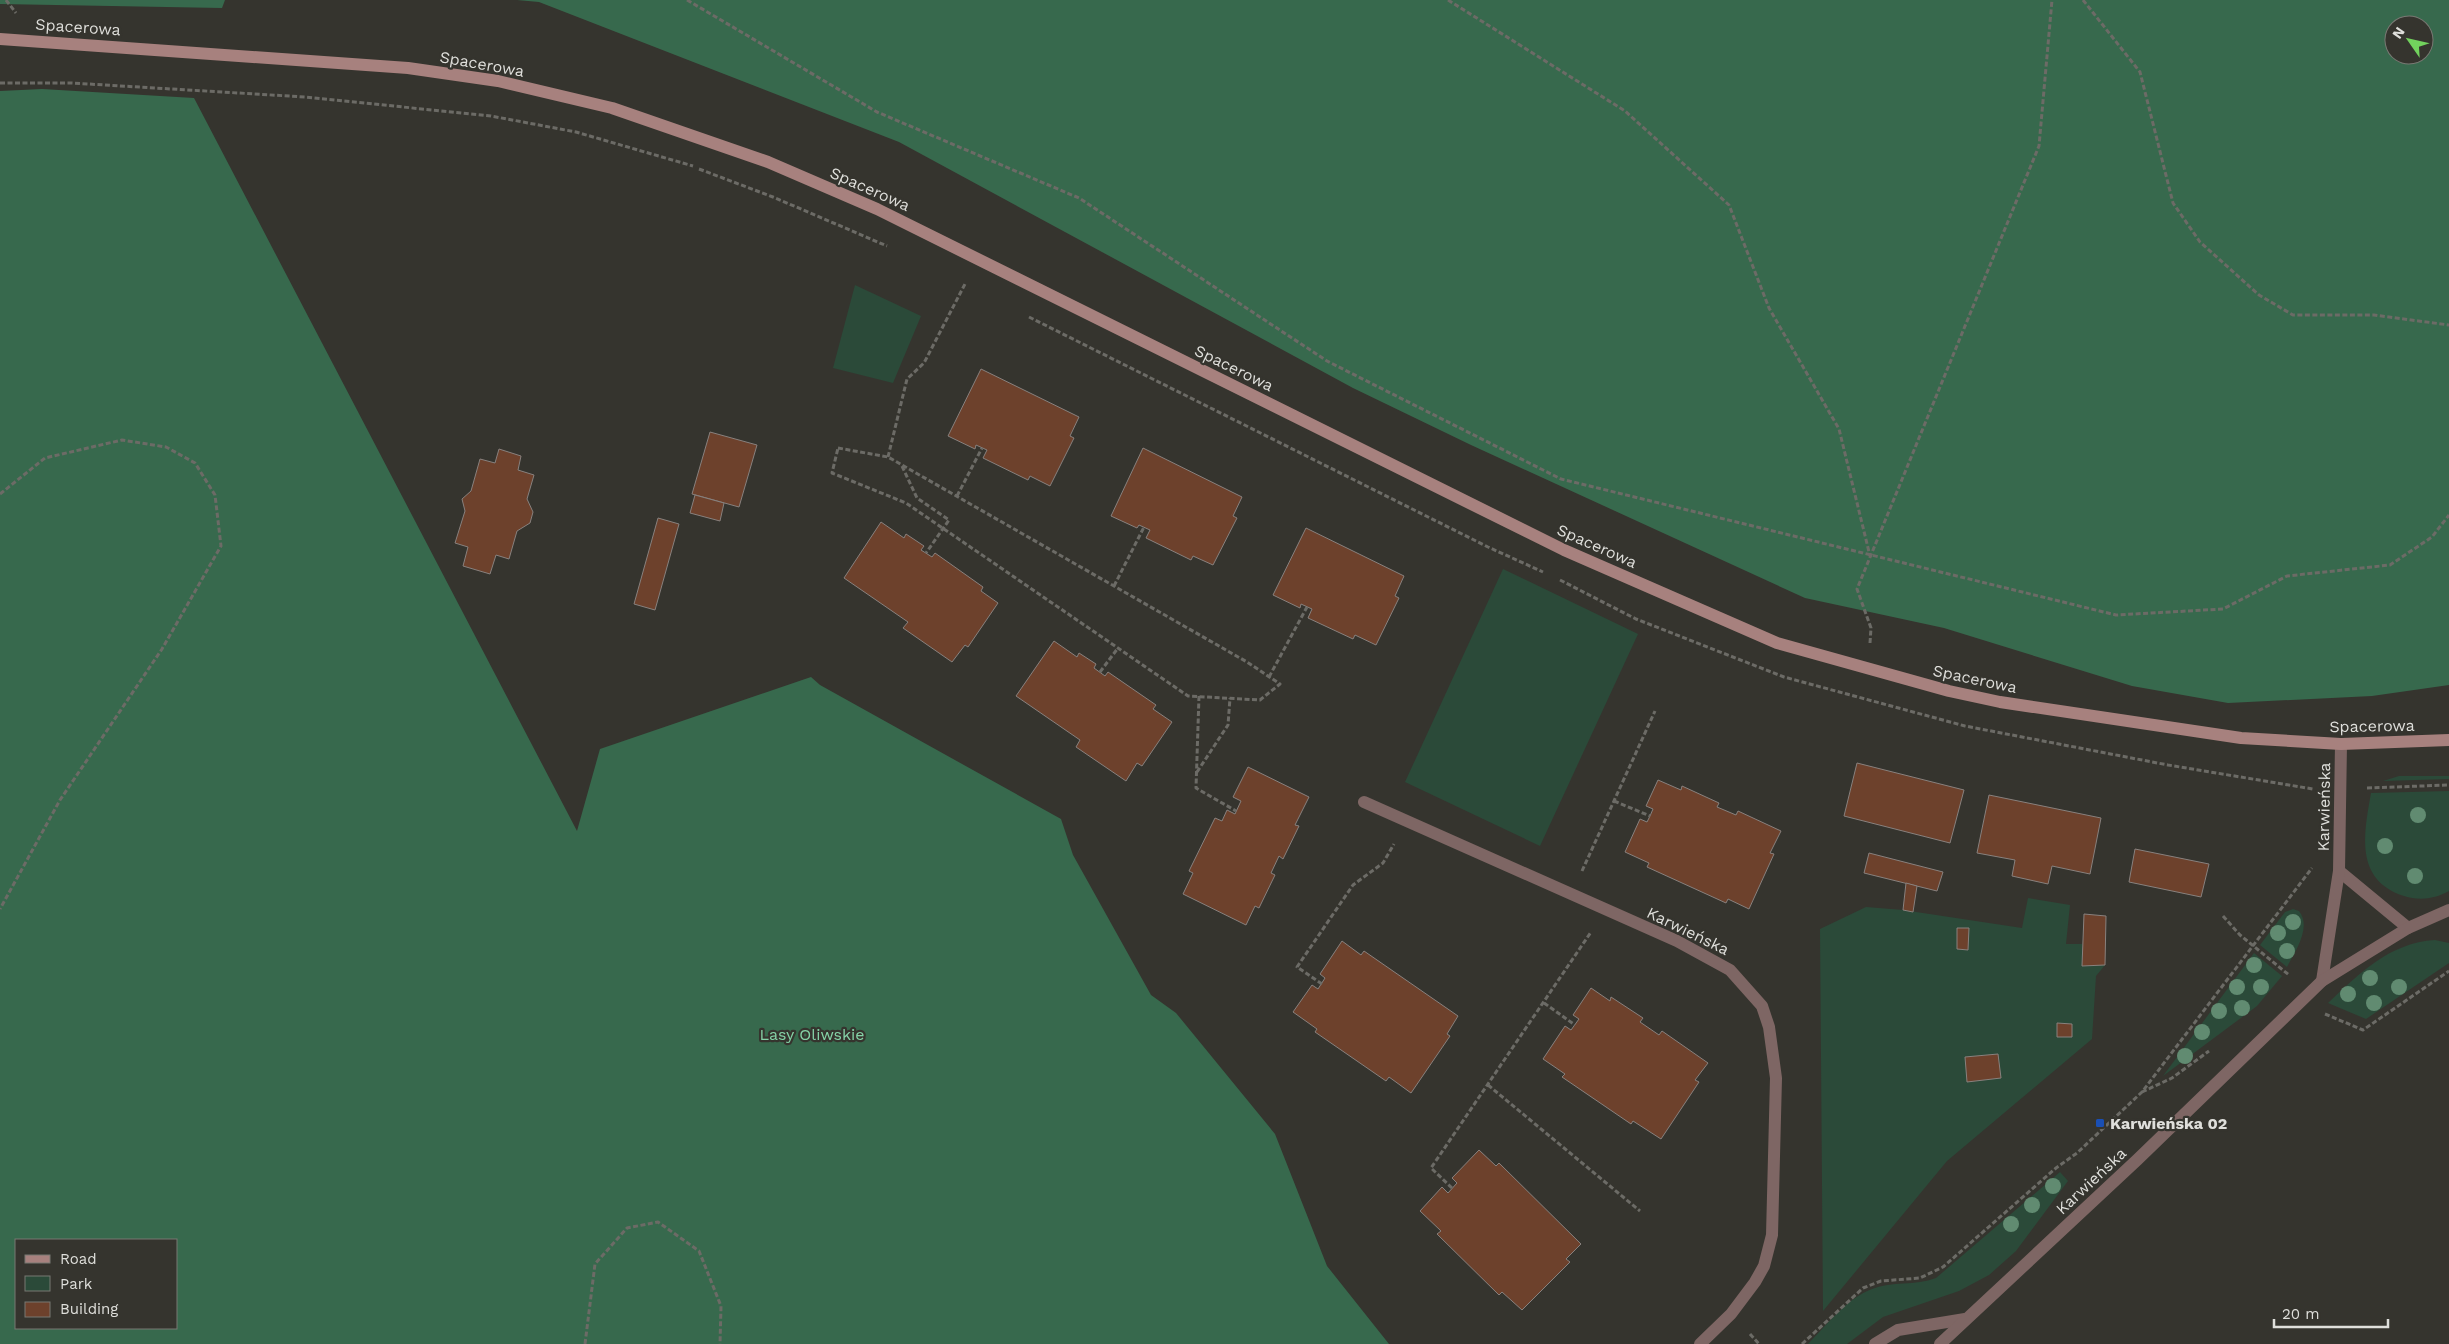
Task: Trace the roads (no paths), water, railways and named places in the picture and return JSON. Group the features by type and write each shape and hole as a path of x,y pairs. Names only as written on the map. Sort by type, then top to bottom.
{"main road":[{"name":"Spacerowa","path":"0,38 408,68 498,81 612,108 768,162 877,209 1564,550 1777,643 1930,686 2000,702 2240,738 2341,744 2449,740"}],"street":[{"name":"Karwieńska","path":"2322,981 2339,870 2341,744"},
{"name":"Karwieńska","path":"1364,802 1677,941 1730,970 1762,1006 1769,1027 1776,1078 1772,1235 1764,1266 1744,1298 1731,1314 1700,1344"},
{"name":"Karwieńska","path":"2339,870 2408,928"},
{"name":"Karwieńska","path":"1940,1344 2137,1160 2322,981 2408,928 2449,910"},
{"path":"1875,1344 1898,1330 1965,1319"}],"place":[{"name":"Karwieńska 02","path":"2100,1123"}],"park label":[{"name":"Lasy Oliwskie","path":"812,1034"}]}
